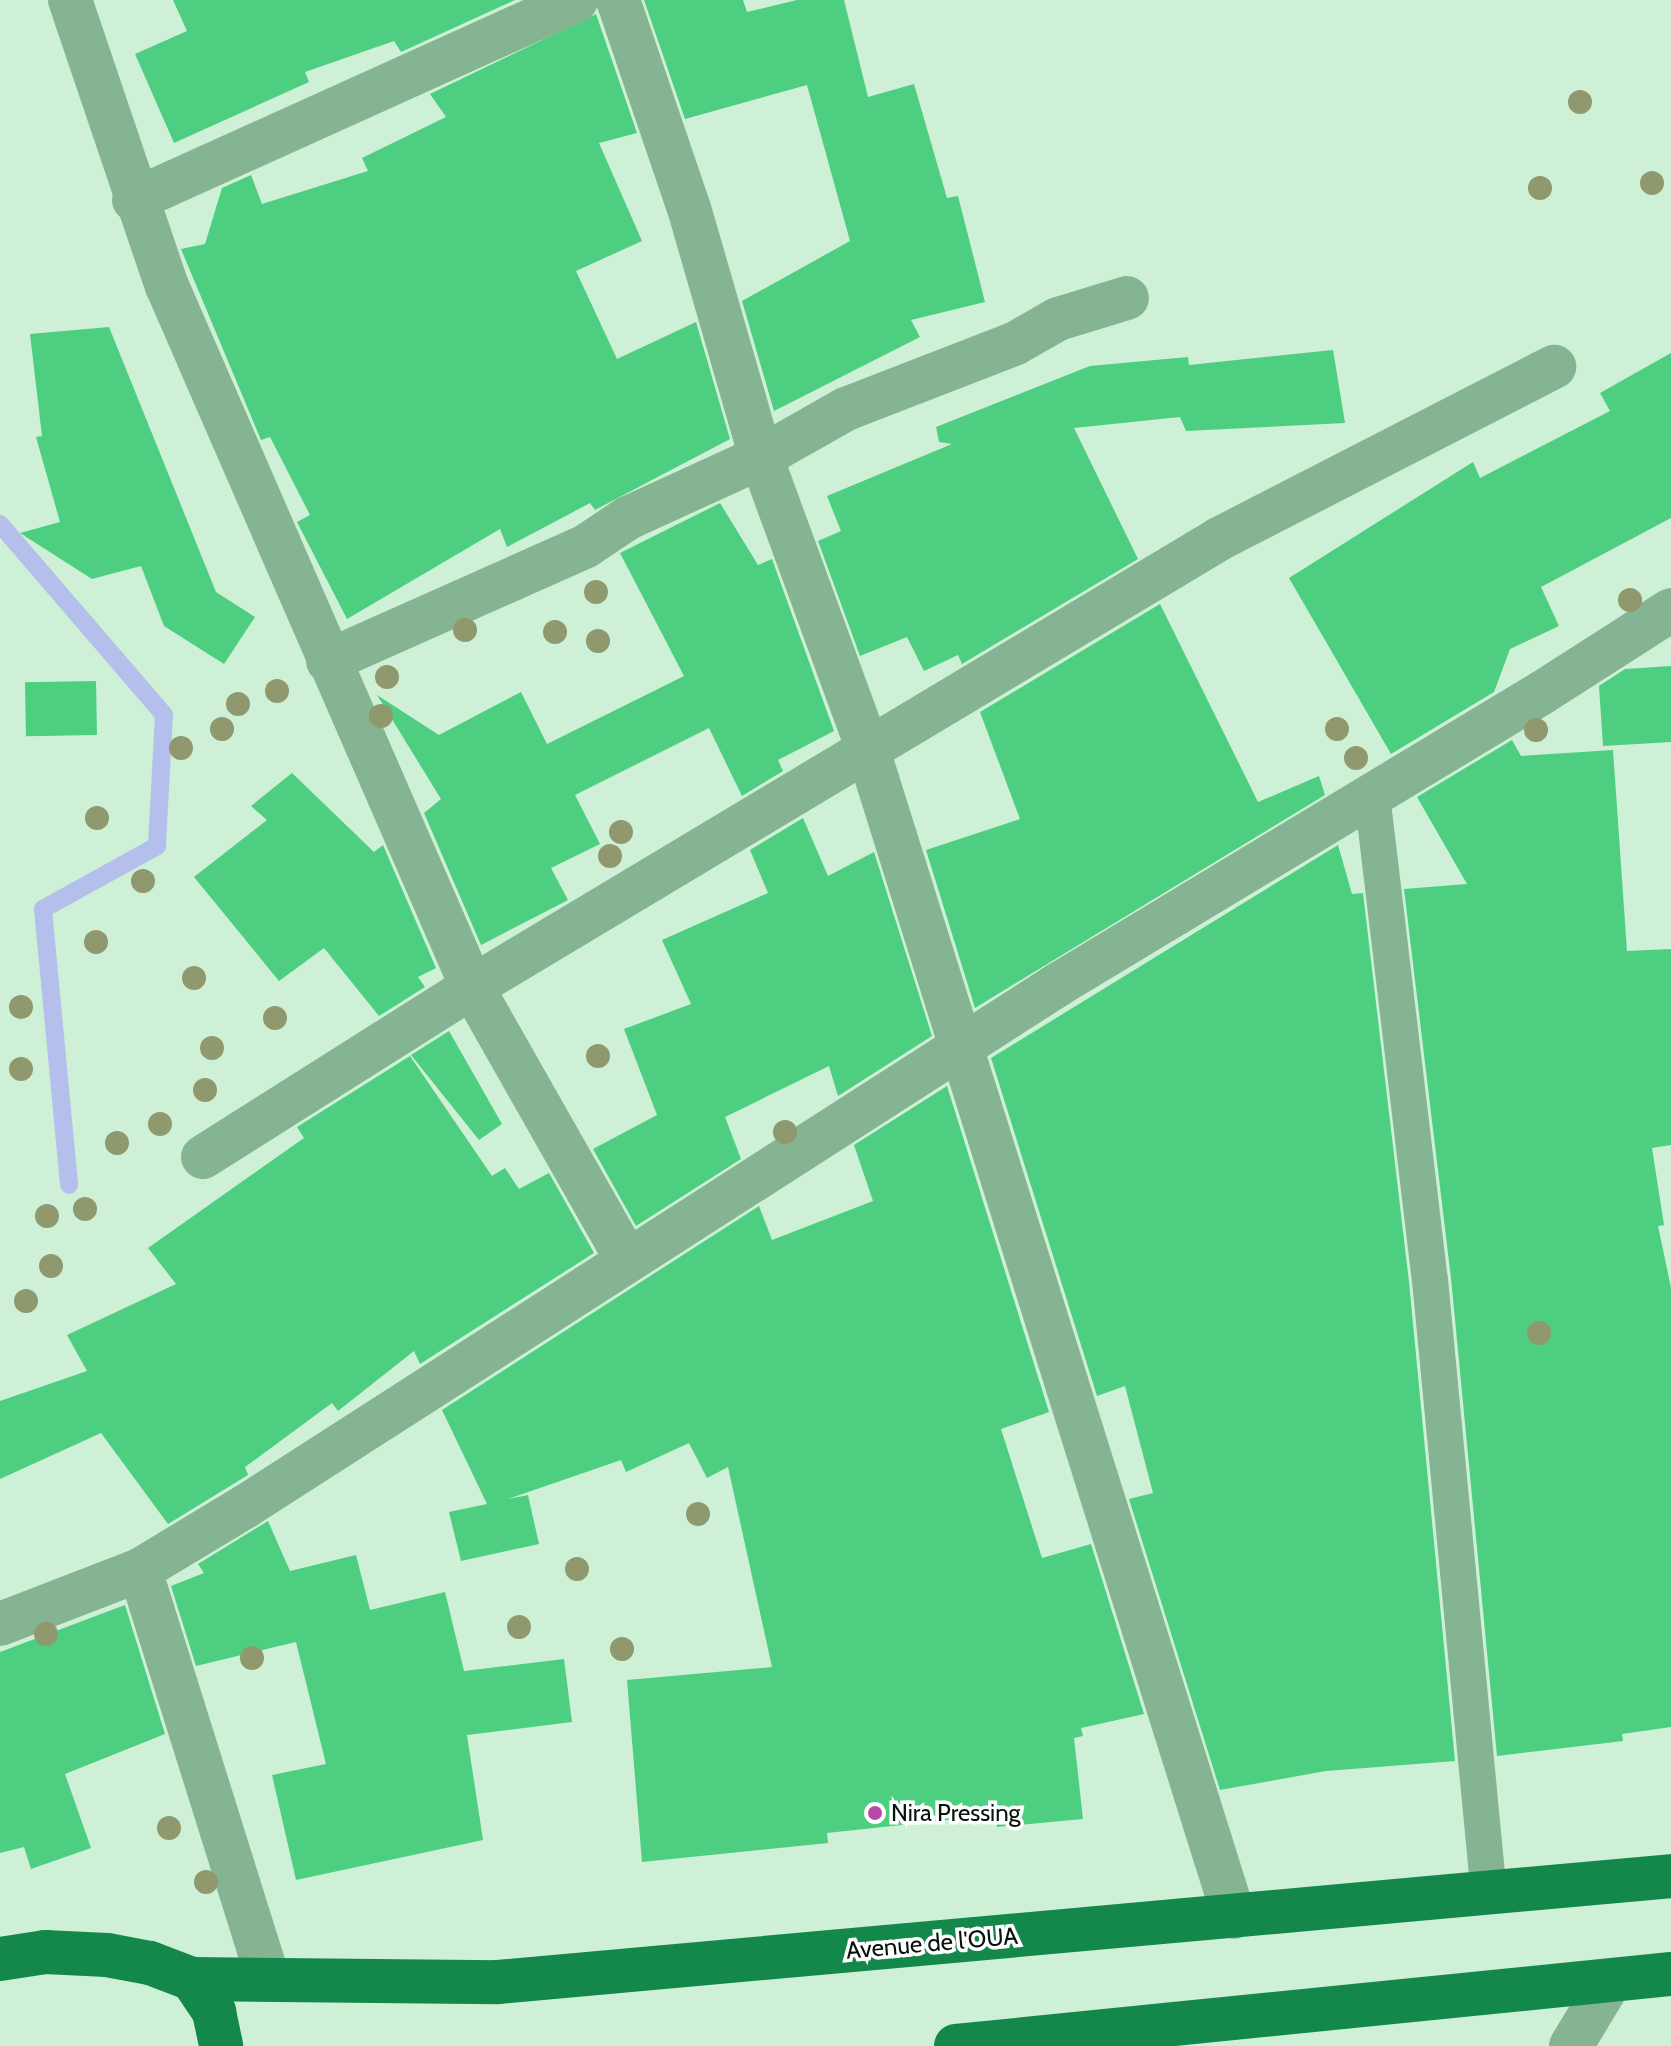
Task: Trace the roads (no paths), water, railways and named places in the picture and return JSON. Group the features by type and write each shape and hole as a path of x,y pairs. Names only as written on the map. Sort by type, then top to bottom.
{"main road":[{"name":"Avenue de l'OUA","path":"192,1979 498,1982 1489,1895 1671,1876"},
{"path":"0,1959 45,1952 107,1955 150,1963 192,1979 214,2012 221,2046"},
{"path":"956,2046 1609,1983 1671,1974"}],"street":[{"path":"70,0 134,200 328,661 472,987 627,1260"},
{"path":"134,200 576,0"},
{"path":"618,0 689,208 761,457 867,747 1234,1917"},
{"path":"328,661 586,546 628,518 761,457 846,409 1016,343 1058,319 1127,298"},
{"path":"203,1157 472,987 867,747 1219,539 1554,367"},
{"path":"0,1624 140,1570 964,1050 1059,984 1671,610"},
{"path":"140,1570 268,1979"},
{"path":"1571,2046 1609,1983"}],"lane":[{"path":"1372,795 1430,1280 1489,1895"}],"waterway":[{"path":"0,524 164,715 157,846 43,909 69,1185"}],"place":[{"name":"Nira Pressing","path":"875,1813"}]}
